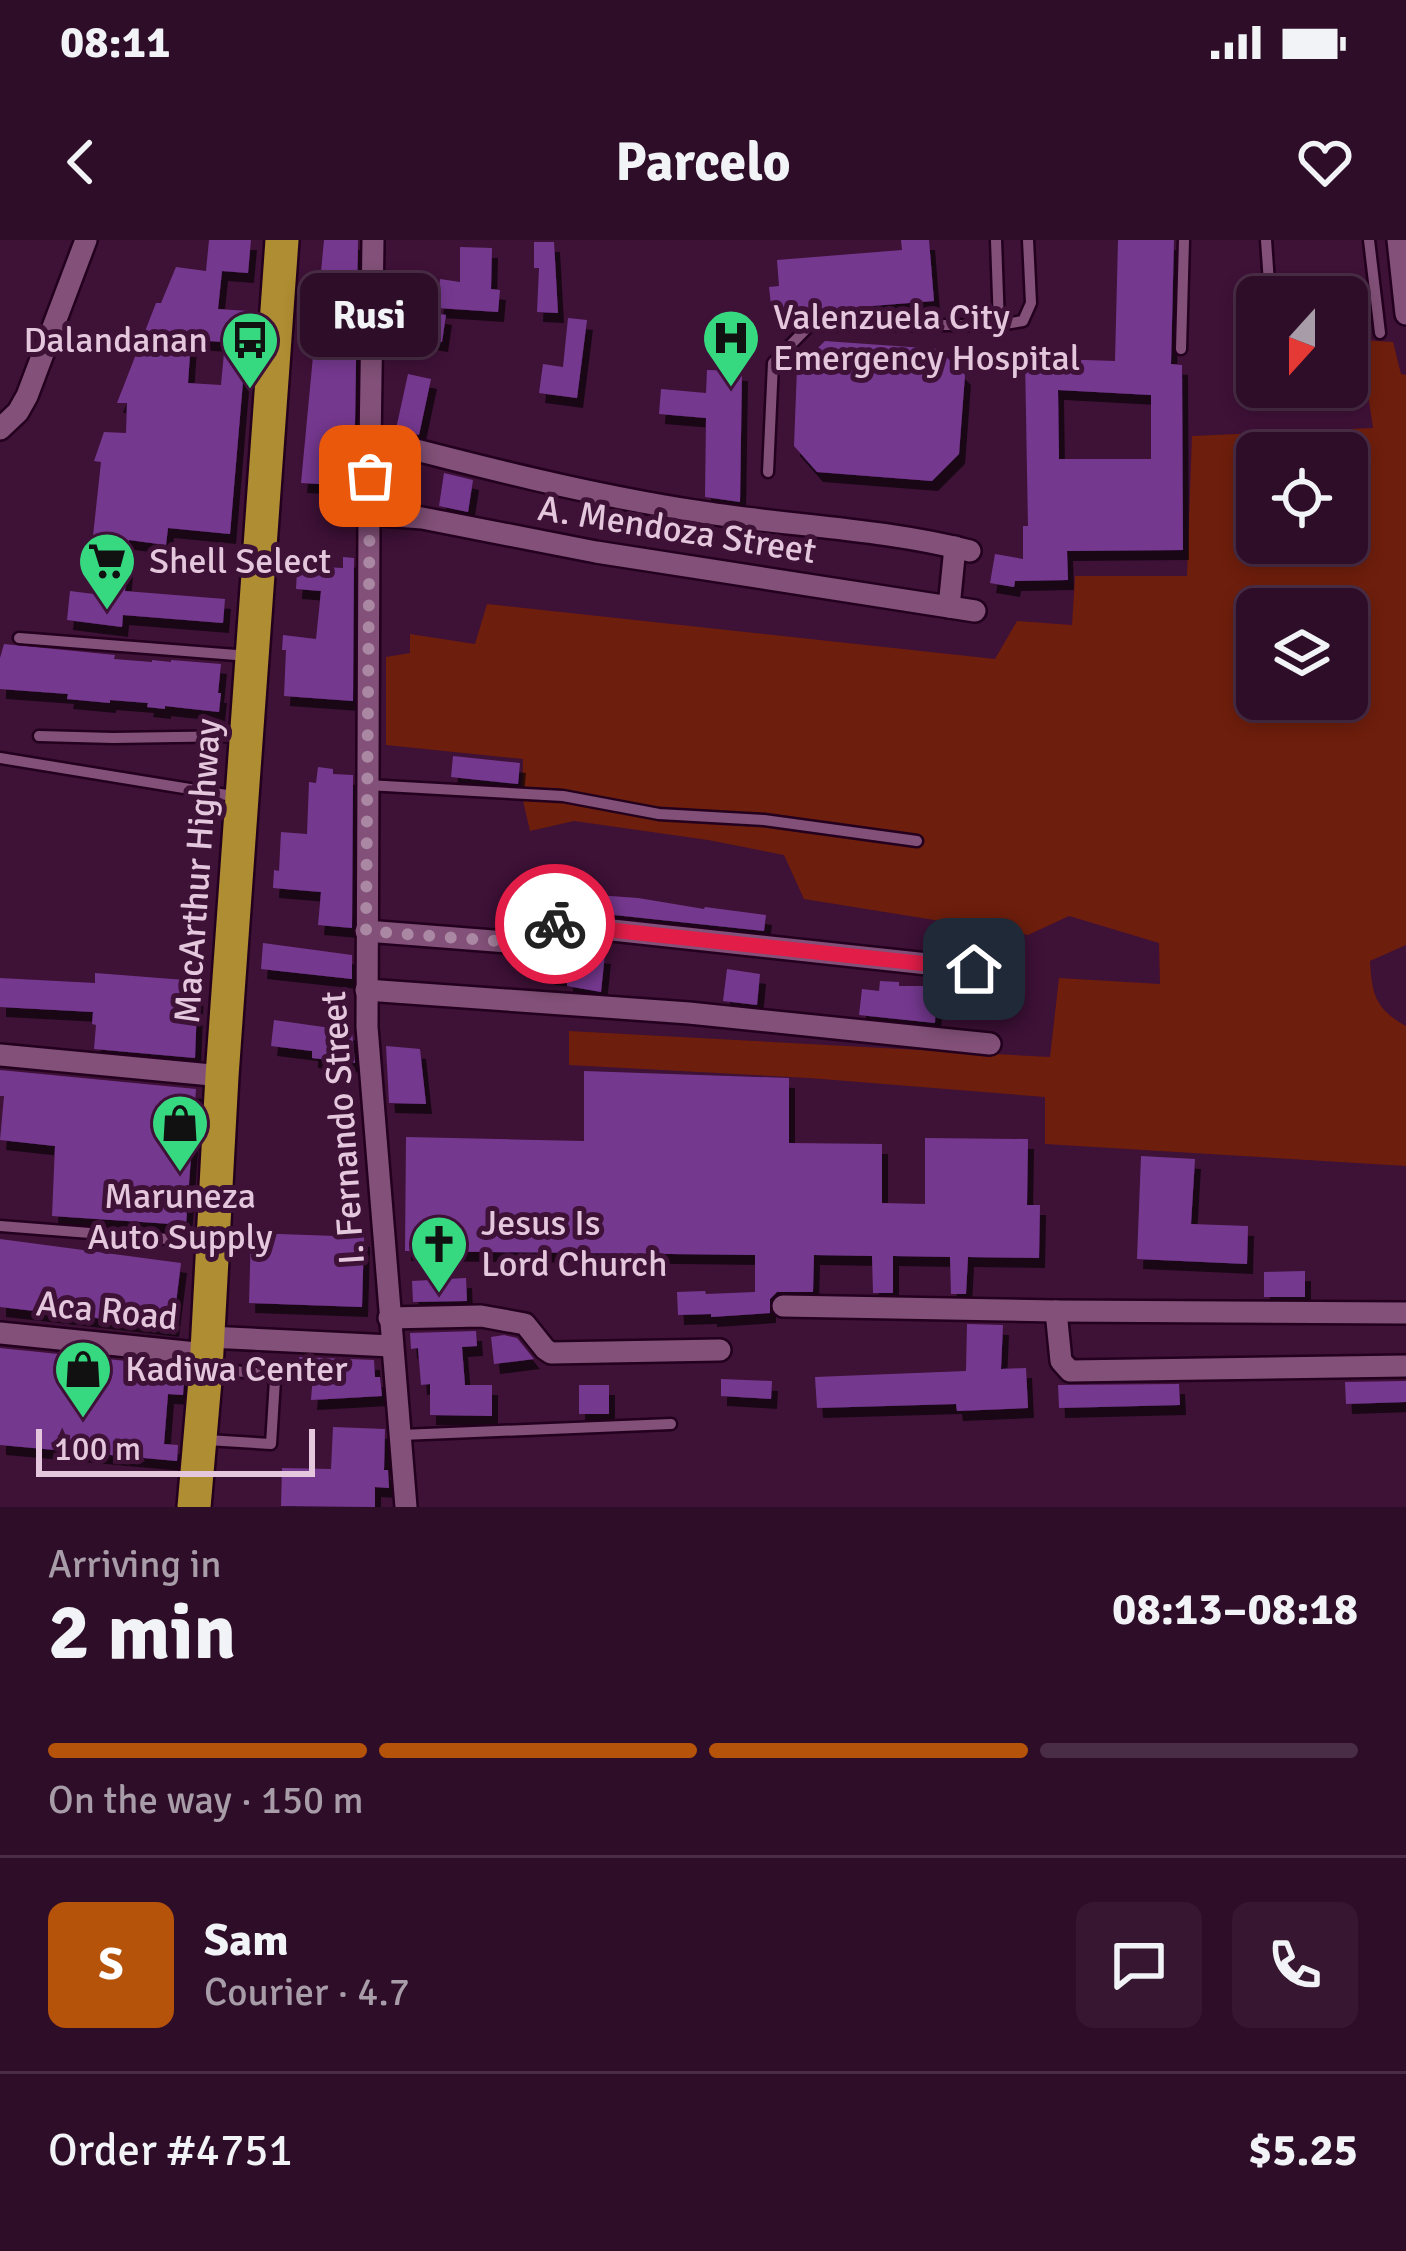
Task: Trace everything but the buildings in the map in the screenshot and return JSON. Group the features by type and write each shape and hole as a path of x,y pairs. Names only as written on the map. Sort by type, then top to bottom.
{"highway":[{"name":"MacArthur Highway","path":"194,1507 282,240"}],"street":[{"path":"4,422 23,405 86,240"},
{"path":"373,240 382,240"},
{"name":"I. Fernando Street","path":"373,240 366,990 406,1507"},
{"path":"1398,240 1406,314"},
{"path":"370,438 550,484 697,512 856,530 963,549 949,607"},
{"name":"A. Mendoza Street","path":"369,514 422,518 596,552 975,611"},
{"path":"366,931 523,943 538,922 974,969"},
{"path":"366,990 689,1013 990,1045"},
{"path":"0,1055 222,1076"},
{"path":"783,1306 1406,1313"},
{"path":"1056,1311 1061,1361 1070,1372 1406,1366"},
{"path":"389,1318 482,1316 525,1324 551,1353 720,1350"},
{"name":"Aca Road","path":"0,1333 207,1353 391,1346"}],"lane":[{"path":"996,240 1000,325"},
{"path":"767,472 772,362 810,325 1023,321 1031,303 1028,240"},
{"path":"1181,349 1184,240"},
{"path":"1266,240 1269,276"},
{"path":"1369,240 1380,333"},
{"path":"19,638 254,657"},
{"path":"39,736 247,736"},
{"path":"0,758 242,797"},
{"path":"368,784 563,796 658,814 764,820 917,841"},
{"path":"0,1226 213,1243"},
{"path":"200,1440 267,1445 273,1440 272,1376 207,1353"},
{"path":"401,1435 671,1424"}],"shaded area":[{"path":"1368,340 1393,342 1401,374 1406,375 1406,945 1370,961 1377,1000 1406,1026 1406,1166 1045,1144 1045,1097 569,1065 569,1031 1050,1057 1059,978 1160,984 1159,943 1069,916 1028,935 804,899 784,855 708,840 574,821 530,831 522,796 523,759 386,745 386,657 410,653 410,634 475,644 487,604 995,659 1017,621 1072,625 1075,576 1187,576 1192,436 1236,434 1236,564 1368,564 1368,432 1282,432 1373,428"}],"way so far":[{"path":"370,476 366,931 523,943 533,923 555,924"}],"place":[{"name":"Valenzuela City Emergency Hospital","path":"731,389"},
{"name":"Dalandanan","path":"250,391"},
{"name":"Rusi","path":"370,476"},
{"name":"Shell Select","path":"107,612"},
{"name":"Maruneza Auto Supply","path":"180,1174"},
{"name":"Jesus Is Lord Church","path":"439,1295"},
{"name":"Kadiwa Center","path":"83,1420"}],"route":[{"path":"555,924 974,969"}]}
